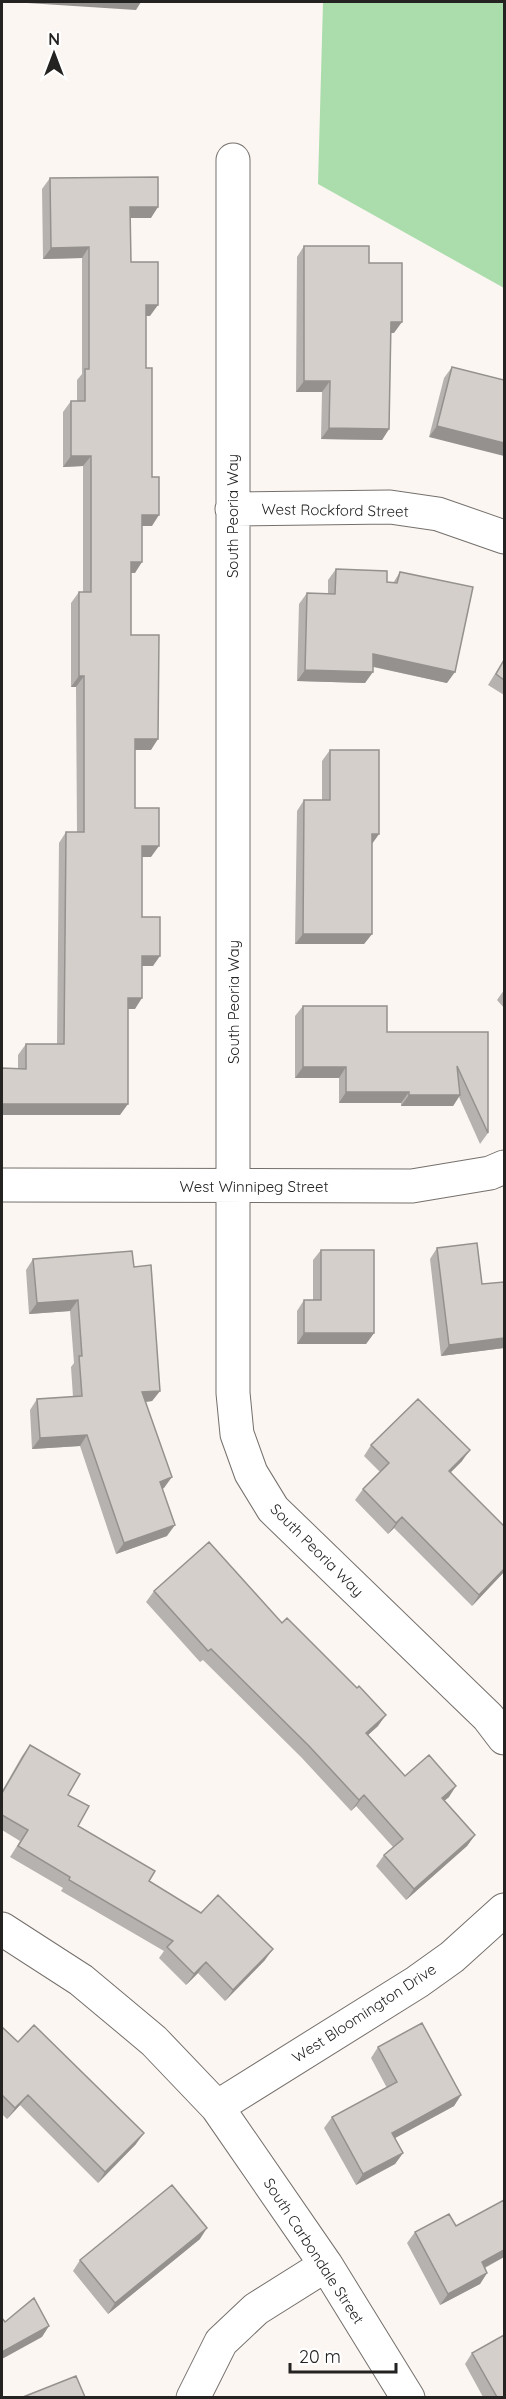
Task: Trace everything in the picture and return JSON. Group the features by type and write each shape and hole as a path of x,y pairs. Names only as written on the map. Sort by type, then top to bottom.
{"street":[{"name":"South Peoria Way","path":"233,160 233,1393 237,1434 251,1473 273,1509 488,1717 504,1738"},
{"name":"West Rockford Street","path":"232,509 390,507 438,514 504,537"},
{"name":"West Winnipeg Street","path":"2,1185 412,1186 490,1173 504,1167"},
{"name":"West Bloomington Drive","path":"217,2107 417,1982 460,1950 504,1911"},
{"name":"South Carbondale Street","path":"2,1929 81,1980 154,2041 217,2107 326,2265 408,2397"},
{"path":"193,2397 221,2342 256,2309 326,2265"}],"green space":[{"path":"323,2 504,2 504,288 318,184"}],"building":[{"path":"158,177 158,207 130,207 131,262 158,262 158,305 146,305 146,368 152,368 152,477 159,477 159,515 142,515 142,562 131,562 131,635 159,635 158,739 135,739 135,808 159,808 159,846 142,846 142,917 160,917 160,956 142,956 142,998 128,998 128,1104 2,1104 2,1068 26,1069 26,1044 64,1044 66,832 84,832 84,676 79,676 79,592 91,592 91,456 71,456 71,401 85,401 85,369 89,369 89,247 51,248 50,178"},
{"path":"304,246 369,246 369,263 402,263 402,322 391,322 389,429 329,428 330,381 304,381"},
{"path":"452,367 504,380 504,443 437,426"},
{"path":"336,569 387,571 387,582 397,583 400,572 473,587 455,672 373,654 373,672 305,670 307,593 335,594"},
{"path":"504,660 504,680 496,674"},
{"path":"330,750 379,750 379,834 372,834 372,934 303,934 304,800 330,800"},
{"path":"303,1006 387,1006 387,1032 488,1032 488,1133 457,1066 460,1095 346,1092 346,1067 303,1067"},
{"path":"477,1243 482,1284 504,1282 504,1338 449,1345 437,1248"},
{"path":"321,1250 374,1250 374,1333 304,1333 304,1300 321,1300"},
{"path":"132,1251 134,1267 151,1265 160,1391 142,1392 172,1477 160,1482 175,1525 124,1543 87,1435 40,1438 37,1399 82,1396 79,1356 82,1356 78,1300 37,1303 33,1259"},
{"path":"418,1399 470,1450 449,1471 504,1526 504,1569 479,1595 402,1517 396,1523 363,1489 389,1463 371,1445"},
{"path":"209,1542 282,1623 287,1618 357,1688 359,1686 386,1715 366,1733 405,1776 429,1755 456,1786 442,1798 475,1835 414,1889 384,1855 403,1839 364,1795 359,1800 309,1746 211,1649 208,1651 154,1591"},
{"path":"30,1745 80,1774 68,1795 89,1806 78,1826 155,1871 149,1881 201,1913 218,1895 273,1949 233,1990 206,1962 194,1974 167,1947 173,1941 69,1880 70,1877 18,1846 28,1830 2,1815 2,1793"},
{"path":"422,2023 461,2095 392,2133 403,2153 363,2174 332,2117 397,2082 378,2047"},
{"path":"34,2025 144,2133 105,2172 28,2095 15,2108 2,2095 2,2027 18,2042"},
{"path":"172,2185 207,2228 115,2303 80,2260"},
{"path":"504,2200 504,2250 482,2262 487,2273 448,2294 415,2232 449,2214 456,2226"},
{"path":"34,2298 49,2326 2,2352 2,2318 5,2322"},
{"path":"504,2335 504,2397 497,2397 472,2353"},
{"path":"76,2376 85,2397 23,2397"}]}
